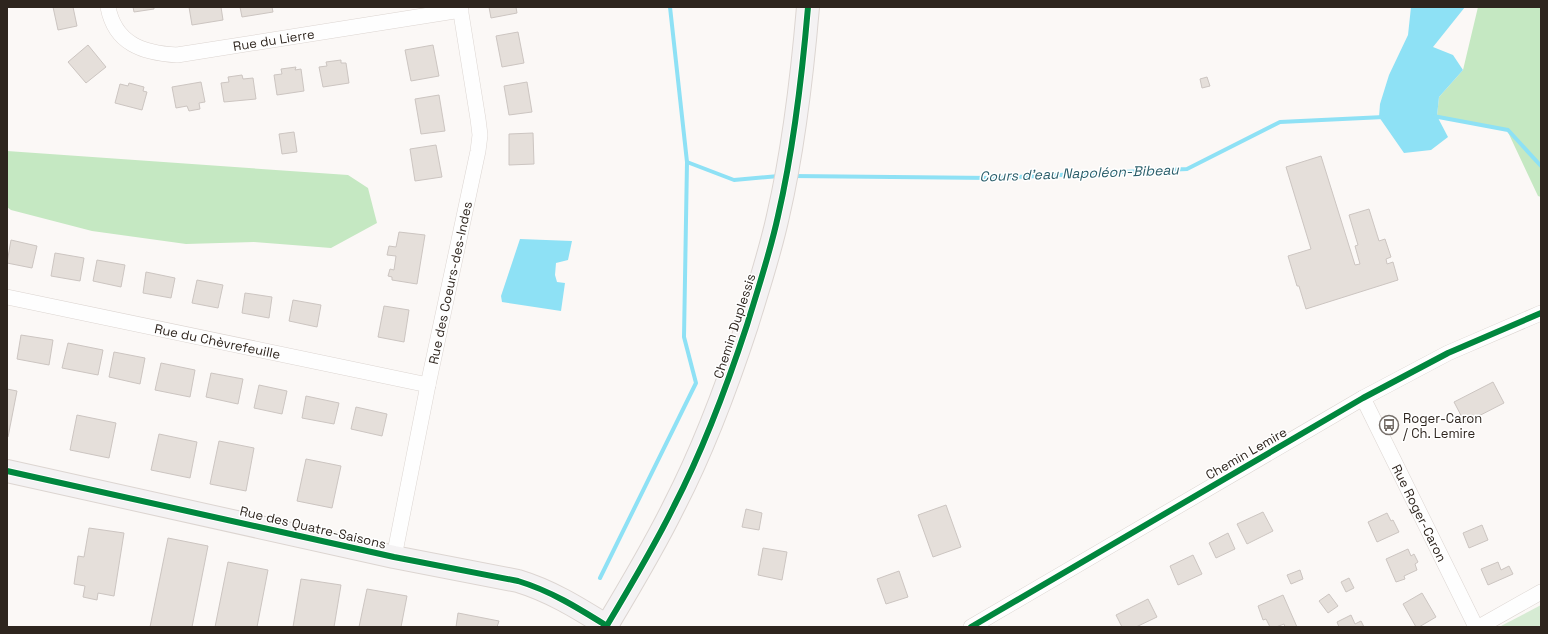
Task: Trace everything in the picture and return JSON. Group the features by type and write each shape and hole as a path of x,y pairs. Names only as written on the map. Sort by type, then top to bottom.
{"street":[{"name":"Rue du Lierre","path":"108,7 115,28 127,40 140,49 157,54 177,55 461,8"},
{"name":"Chemin Duplessis","path":"607,627 675,505 713,418 734,363 768,256 786,175 797,113 808,7"},
{"name":"Rue des Coeurs-des-Indes","path":"394,557 428,385 477,158 480,135 461,8"},
{"name":"Rue du Chèvrefeuille","path":"7,298 428,385"},
{"name":"Chemin Lemire","path":"971,627 1363,398 1448,353 1541,313"},
{"name":"Rue Roger-Caron","path":"1363,398 1476,627"},
{"name":"Rue des Quatre-Saisons","path":"7,471 394,557 518,581 552,593 607,627"},
{"path":"1479,627 1541,592"}],"green space":[{"path":"1478,7 1541,7 1541,197 1538,196 1507,130 1437,116 1439,97 1463,70"},
{"path":"7,151 348,175 368,188 377,223 331,248 254,242 186,244 92,231 11,210 7,207"},
{"path":"1541,605 1541,627 1500,627 1501,626"}],"water":[{"path":"1411,7 1465,7 1433,47 1453,55 1463,70 1439,97 1437,116 1448,137 1431,150 1404,153 1379,117 1380,104 1389,75 1408,35"},
{"path":"520,239 572,241 568,260 556,263 555,275 557,282 565,283 561,311 502,302 501,296"}],"building":[{"path":"53,7 73,7 77,26 58,30"},
{"path":"133,7 154,7 154,9 134,12"},
{"path":"189,7 221,7 223,20 192,25"},
{"path":"240,7 272,7 273,12 242,17"},
{"path":"489,7 516,7 517,13 491,18"},
{"path":"518,32 524,63 502,67 496,36"},
{"path":"88,45 106,67 86,83 68,62"},
{"path":"433,45 439,76 411,81 405,50"},
{"path":"341,60 341,63 346,63 349,83 323,87 319,67 327,66 326,62"},
{"path":"296,67 295,70 301,69 304,91 277,95 274,75 282,74 281,69"},
{"path":"242,75 243,79 253,78 256,99 224,102 221,83 229,82 228,77"},
{"path":"1207,77 1210,86 1202,88 1200,79"},
{"path":"201,82 205,102 199,103 200,109 189,111 187,106 176,108 172,87"},
{"path":"527,82 532,112 509,115 504,86"},
{"path":"129,83 144,87 143,91 147,92 142,110 115,103 120,84 128,86"},
{"path":"439,95 445,131 421,134 415,99"},
{"path":"294,132 297,152 282,154 279,134"},
{"path":"533,133 534,164 509,165 509,134"},
{"path":"436,145 442,177 415,181 410,149"},
{"path":"1321,156 1355,265 1360,264 1355,246 1358,245 1349,215 1369,209 1379,241 1385,239 1391,257 1386,259 1387,264 1393,262 1398,280 1306,309 1288,256 1311,249 1286,167"},
{"path":"399,232 425,235 417,284 392,280 392,277 388,276 390,269 394,270 396,256 387,255 389,246 396,247"},
{"path":"11,240 37,246 32,268 7,263"},
{"path":"55,253 84,258 80,281 51,276"},
{"path":"97,260 125,265 121,287 93,281"},
{"path":"146,272 175,278 171,298 143,293"},
{"path":"197,280 223,285 218,308 192,303"},
{"path":"245,293 272,297 269,318 242,313"},
{"path":"293,300 321,305 317,327 289,321"},
{"path":"384,306 409,310 404,342 378,337"},
{"path":"21,335 53,340 49,365 17,359"},
{"path":"68,343 103,350 98,375 62,368"},
{"path":"114,352 145,358 140,384 109,377"},
{"path":"161,363 195,370 190,397 155,390"},
{"path":"211,373 243,379 238,404 206,397"},
{"path":"1493,382 1504,403 1465,423 1454,402"},
{"path":"259,385 287,391 282,414 254,408"},
{"path":"7,389 17,391 8,437 7,437"},
{"path":"306,396 339,403 334,424 302,418"},
{"path":"356,407 387,414 382,436 351,429"},
{"path":"77,415 116,423 109,458 70,450"},
{"path":"159,434 197,442 190,478 151,470"},
{"path":"219,441 254,448 246,491 210,484"},
{"path":"306,459 341,466 332,508 297,501"},
{"path":"946,505 961,547 933,557 918,515"},
{"path":"746,509 762,513 759,530 742,527"},
{"path":"1263,512 1273,531 1247,544 1237,524"},
{"path":"1387,513 1391,521 1393,520 1399,532 1377,542 1368,522"},
{"path":"1482,525 1488,540 1469,548 1463,533"},
{"path":"89,528 124,533 114,596 98,593 97,600 83,597 85,586 74,584 78,556 84,557"},
{"path":"1228,533 1235,549 1216,558 1209,543"},
{"path":"168,538 208,546 192,627 150,627"},
{"path":"763,548 787,552 782,580 758,575"},
{"path":"1408,549 1411,556 1414,554 1418,562 1415,564 1417,570 1404,576 1405,579 1396,582 1386,559"},
{"path":"1193,555 1202,574 1178,585 1170,566"},
{"path":"228,562 268,570 257,627 215,627"},
{"path":"1498,562 1501,570 1509,566 1513,574 1488,585 1481,569"},
{"path":"1300,570 1303,579 1291,584 1287,575"},
{"path":"899,571 908,597 886,604 877,579"},
{"path":"1349,578 1354,588 1346,592 1341,582"},
{"path":"301,579 341,585 334,627 293,627"},
{"path":"367,589 407,596 401,627 359,627"},
{"path":"1422,593 1436,617 1419,627 1416,627 1403,604"},
{"path":"1329,594 1338,606 1328,613 1319,601"},
{"path":"1283,595 1297,627 1285,627 1284,624 1276,627 1270,627 1266,619 1263,620 1258,606"},
{"path":"1148,599 1157,617 1136,627 1122,627 1116,615"},
{"path":"458,613 499,621 497,627 456,627"},
{"path":"1351,615 1355,624 1361,621 1364,627 1339,627 1337,622"}],"waterway":[{"path":"600,578 696,383 684,337 687,162 670,7"},
{"name":"Cours d'eau Napoléon-Bibeau","path":"1433,116 1508,130 1541,166"},
{"name":"Cours d'eau Napoléon-Bibeau","path":"792,176 992,178 1187,169 1280,122 1384,117"},
{"name":"Cours d'eau Napoléon-Bibeau","path":"687,162 734,180 779,176"}],"cycle path":[{"path":"606,627 650,552 685,484 714,417 747,325 775,230 789,164 797,112 808,7"},
{"path":"971,627 1363,398 1448,353 1541,313"},
{"path":"7,471 394,557 518,581 542,590 575,606 607,626"}],"place":[{"name":"Roger-Caron / Ch. Lemire","path":"1389,425"}]}
